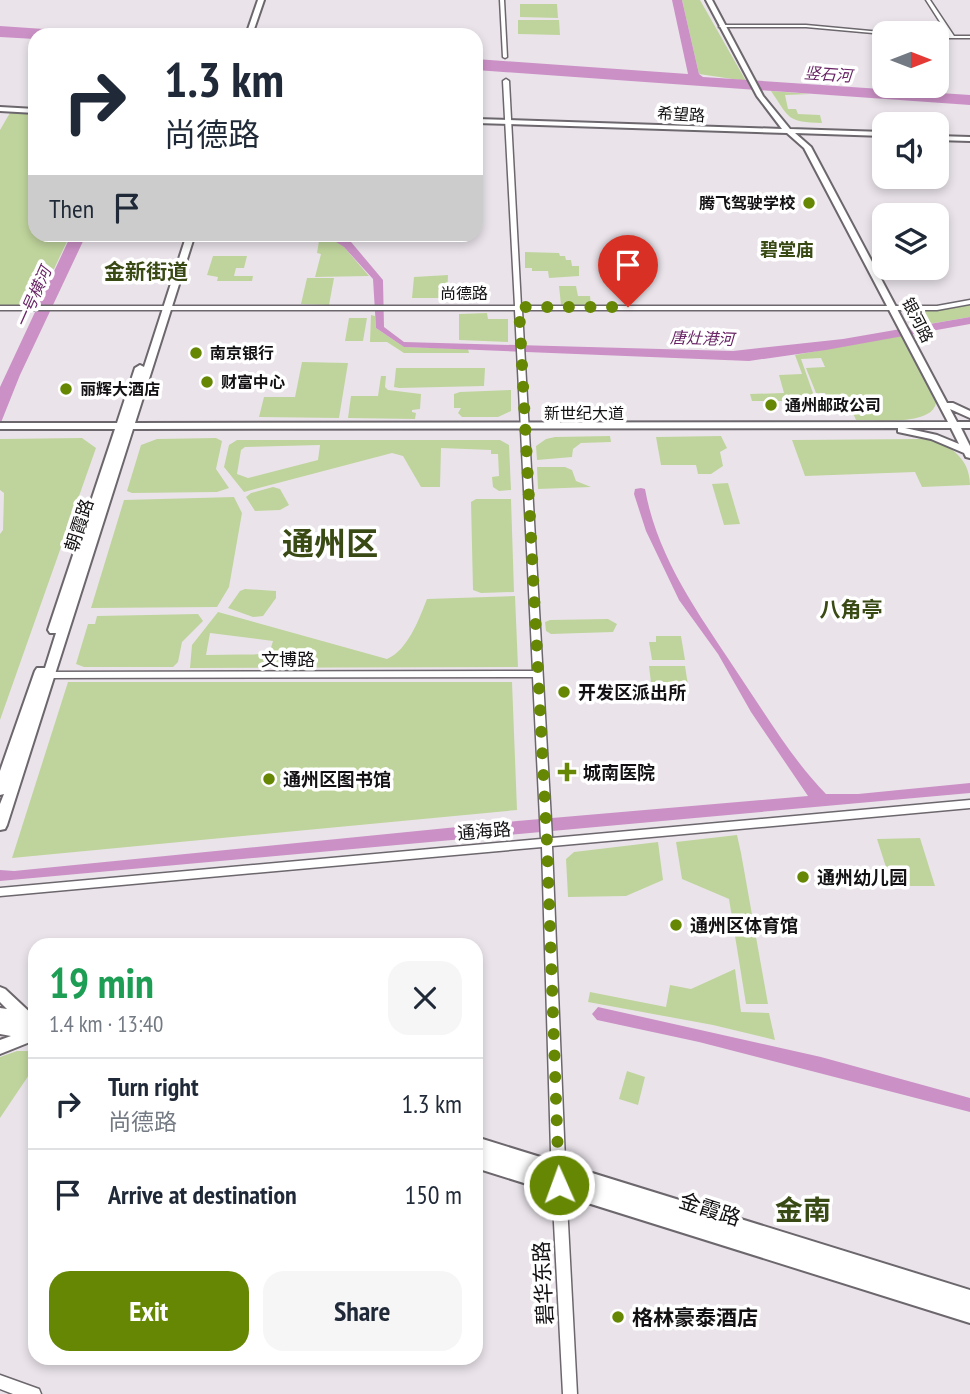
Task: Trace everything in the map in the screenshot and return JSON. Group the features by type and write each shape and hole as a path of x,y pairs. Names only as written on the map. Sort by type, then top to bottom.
{"main road":[{"path":"251,28 261,0"},
{"path":"258,28 266,0"},
{"path":"711,0 748,77 764,96"},
{"path":"723,26 757,77 764,96"},
{"name":"银河路","path":"764,96 796,133 808,140 947,404 963,428 969,449"},
{"path":"0,107 28,109"},
{"name":"希望路","path":"483,123 872,135"},
{"path":"949,137 970,138"},
{"name":"朝霞路","path":"165,307 181,242"},
{"name":"朝霞路","path":"0,825 44,675 123,429 188,242"},
{"path":"902,427 927,418 947,404 970,415"},
{"path":"902,427 969,449"},
{"name":"新世纪大道","path":"2,429 963,428"},
{"name":"朝霞路","path":"0,790 44,675"},
{"path":"0,993 28,1023"},
{"path":"0,1014 28,1026"},
{"path":"0,1027 28,1028"},
{"path":"0,1047 28,1031"},
{"name":"金霞路","path":"483,1148 559,1177 970,1314"},
{"name":"金霞路","path":"483,1161 559,1177 970,1299"}],"street":[{"path":"502,0 505,57"},
{"path":"928,0 953,38"},
{"path":"723,26 806,26 872,32"},
{"path":"949,38 970,37"},
{"name":"碧华东路","path":"506,81 547,843 570,1394"},
{"name":"尚德路","path":"0,307 897,308 937,307 970,302"},
{"name":"文博路","path":"44,675 537,674"},
{"name":"通海路","path":"0,892 970,804"},
{"path":"0,1382 34,1394"}],"green space":[{"path":"682,0 700,0 746,81 699,74"},
{"path":"520,4 557,4 558,18 520,17"},
{"path":"518,20 559,20 560,35 518,34"},
{"path":"771,91 811,94 785,95 788,109 796,109 798,114 820,115 822,123 802,122 790,117"},
{"path":"11,111 28,112 28,242 67,242 37,305 0,305 0,130"},
{"path":"319,242 337,242 369,276 315,277 321,254 317,253"},
{"path":"525,252 559,253 560,256 565,256 566,260 571,260 572,266 579,266 579,276 549,278 548,271 525,268"},
{"path":"213,256 247,256 244,268 236,268 234,276 253,276 252,281 217,281 218,277 207,275"},
{"path":"448,275 447,298 412,298 414,277"},
{"path":"307,278 334,278 329,305 301,304"},
{"path":"559,286 576,286 578,296 590,296 591,305 561,305"},
{"path":"970,305 970,317 917,326 911,312"},
{"path":"487,313 488,319 508,319 508,342 459,340 459,314"},
{"path":"371,315 375,316 376,328 404,347 468,349 469,353 404,353 387,342 370,342"},
{"path":"349,318 367,318 363,341 345,341"},
{"path":"904,335 936,403 932,410 924,415 889,421 856,420 847,400 827,399 825,393 816,393 806,368 825,367 821,358 801,359 813,393 810,400 818,414 795,414 791,401 752,401 750,394 784,393 779,375 802,374 795,355"},
{"path":"302,362 348,363 339,418 259,417 264,397 295,397"},
{"path":"396,368 485,368 484,386 394,387"},
{"path":"381,376 386,376 385,387 388,390 421,394 420,409 412,410 416,413 415,419 348,418 351,396 378,396"},
{"path":"511,390 511,411 498,417 462,417 458,413 461,408 454,408 454,394 460,392"},
{"path":"610,436 611,442 581,443 573,449 572,457 537,460 536,446 546,439"},
{"path":"721,436 727,448 720,452 723,466 711,474 698,474 696,465 661,465 656,437"},
{"path":"82,438 96,448 0,720 0,534 3,530 4,493 0,490 0,439"},
{"path":"216,438 222,441 216,469 229,488 217,492 127,491 141,445 157,439"},
{"path":"924,439 949,448 962,459 970,485 922,487 915,472 805,476 792,440"},
{"path":"237,440 500,440 509,445 511,490 499,491 493,487 492,477 499,476 498,454 491,454 491,450 441,448 440,487 421,487 403,456 392,453 244,492 224,467 229,445","holes":["320,445 318,460 248,478 237,474 241,450 245,447"]},
{"path":"537,467 565,467 572,470 576,481 591,487 538,489"},
{"path":"728,483 740,524 724,525 712,484"},
{"path":"273,487 280,489 289,505 280,510 255,511 246,497"},
{"path":"234,497 242,513 229,587 217,607 91,608 124,500"},
{"path":"476,499 511,499 514,592 481,593 473,590 471,502"},
{"path":"240,591 276,591 276,598 263,616 253,617 228,608"},
{"path":"515,596 518,667 190,668 192,645 218,612 387,659 407,641 427,599","holes":["210,633 273,641 269,654 206,655"]},
{"path":"198,614 203,621 182,642 178,662 173,667 84,667 76,664 88,624 95,624 97,616"},
{"path":"608,619 617,624 613,632 551,634 546,631 545,622 550,620"},
{"path":"656,636 681,636 685,660 652,660 649,642 656,642"},
{"path":"649,666 685,666 688,685 652,691"},
{"path":"68,682 512,682 517,810 12,858"},
{"path":"737,835 768,1004 746,1004 729,899 682,879 676,842"},
{"path":"920,838 935,886 892,886 877,839"},
{"path":"658,842 663,880 626,896 568,897 566,859 574,852"},
{"path":"735,969 741,1012 769,1013 775,1040 713,1025 588,1002 590,992 666,1007 670,985 691,989"},
{"path":"17,1051 28,1051 28,1076 0,1118 0,1057"},
{"path":"627,1071 645,1077 638,1105 619,1099"}],"shaded area":[{"path":"672,0 682,0 699,74 703,77 872,88 872,98 949,98 949,94 970,95 970,105 483,70 483,59 688,74"},
{"path":"0,26 29,28 28,39 0,37"},
{"path":"68,242 83,242 20,375 0,425 0,387"},
{"path":"336,242 351,242 383,280 384,327 404,342 733,351 843,339 970,317 970,324 749,361 404,347 376,328 373,279"},
{"path":"635,489 645,489 660,540 683,588 781,738 826,794 858,794 970,783 970,793 0,881 0,870 14,871 517,821 808,796 751,712 718,654 679,600 646,531 634,494"},
{"path":"598,1007 821,1057 970,1098 970,1112 699,1042 597,1020 592,1014"}],"place":[{"name":"腾飞驾驶学校","path":"809,203"},
{"name":"南京银行","path":"196,353"},
{"name":"财富中心","path":"207,382"},
{"name":"丽辉大酒店","path":"66,389"},
{"name":"通州邮政公司","path":"771,405"},
{"name":"开发区派出所","path":"564,692"},
{"name":"城南医院","path":"567,772"},
{"name":"通州区图书馆","path":"269,779"},
{"name":"通州幼儿园","path":"803,877"},
{"name":"通州区体育馆","path":"676,925"},
{"name":"格林豪泰酒店","path":"618,1317"}],"district":[{"name":"碧堂庙","path":"787,249"},
{"name":"金新街道","path":"146,271"},
{"name":"通州区","path":"330,543"},
{"name":"八角亭","path":"851,609"},
{"name":"金南","path":"803,1209"}],"route":[{"path":"559,1185 547,843 524,447 519,307 628,307"}],"water label":[{"name":"竖石河","path":"828,74"},
{"name":"一号横河","path":"33,297"},
{"name":"唐灶港河","path":"702,338"}]}
